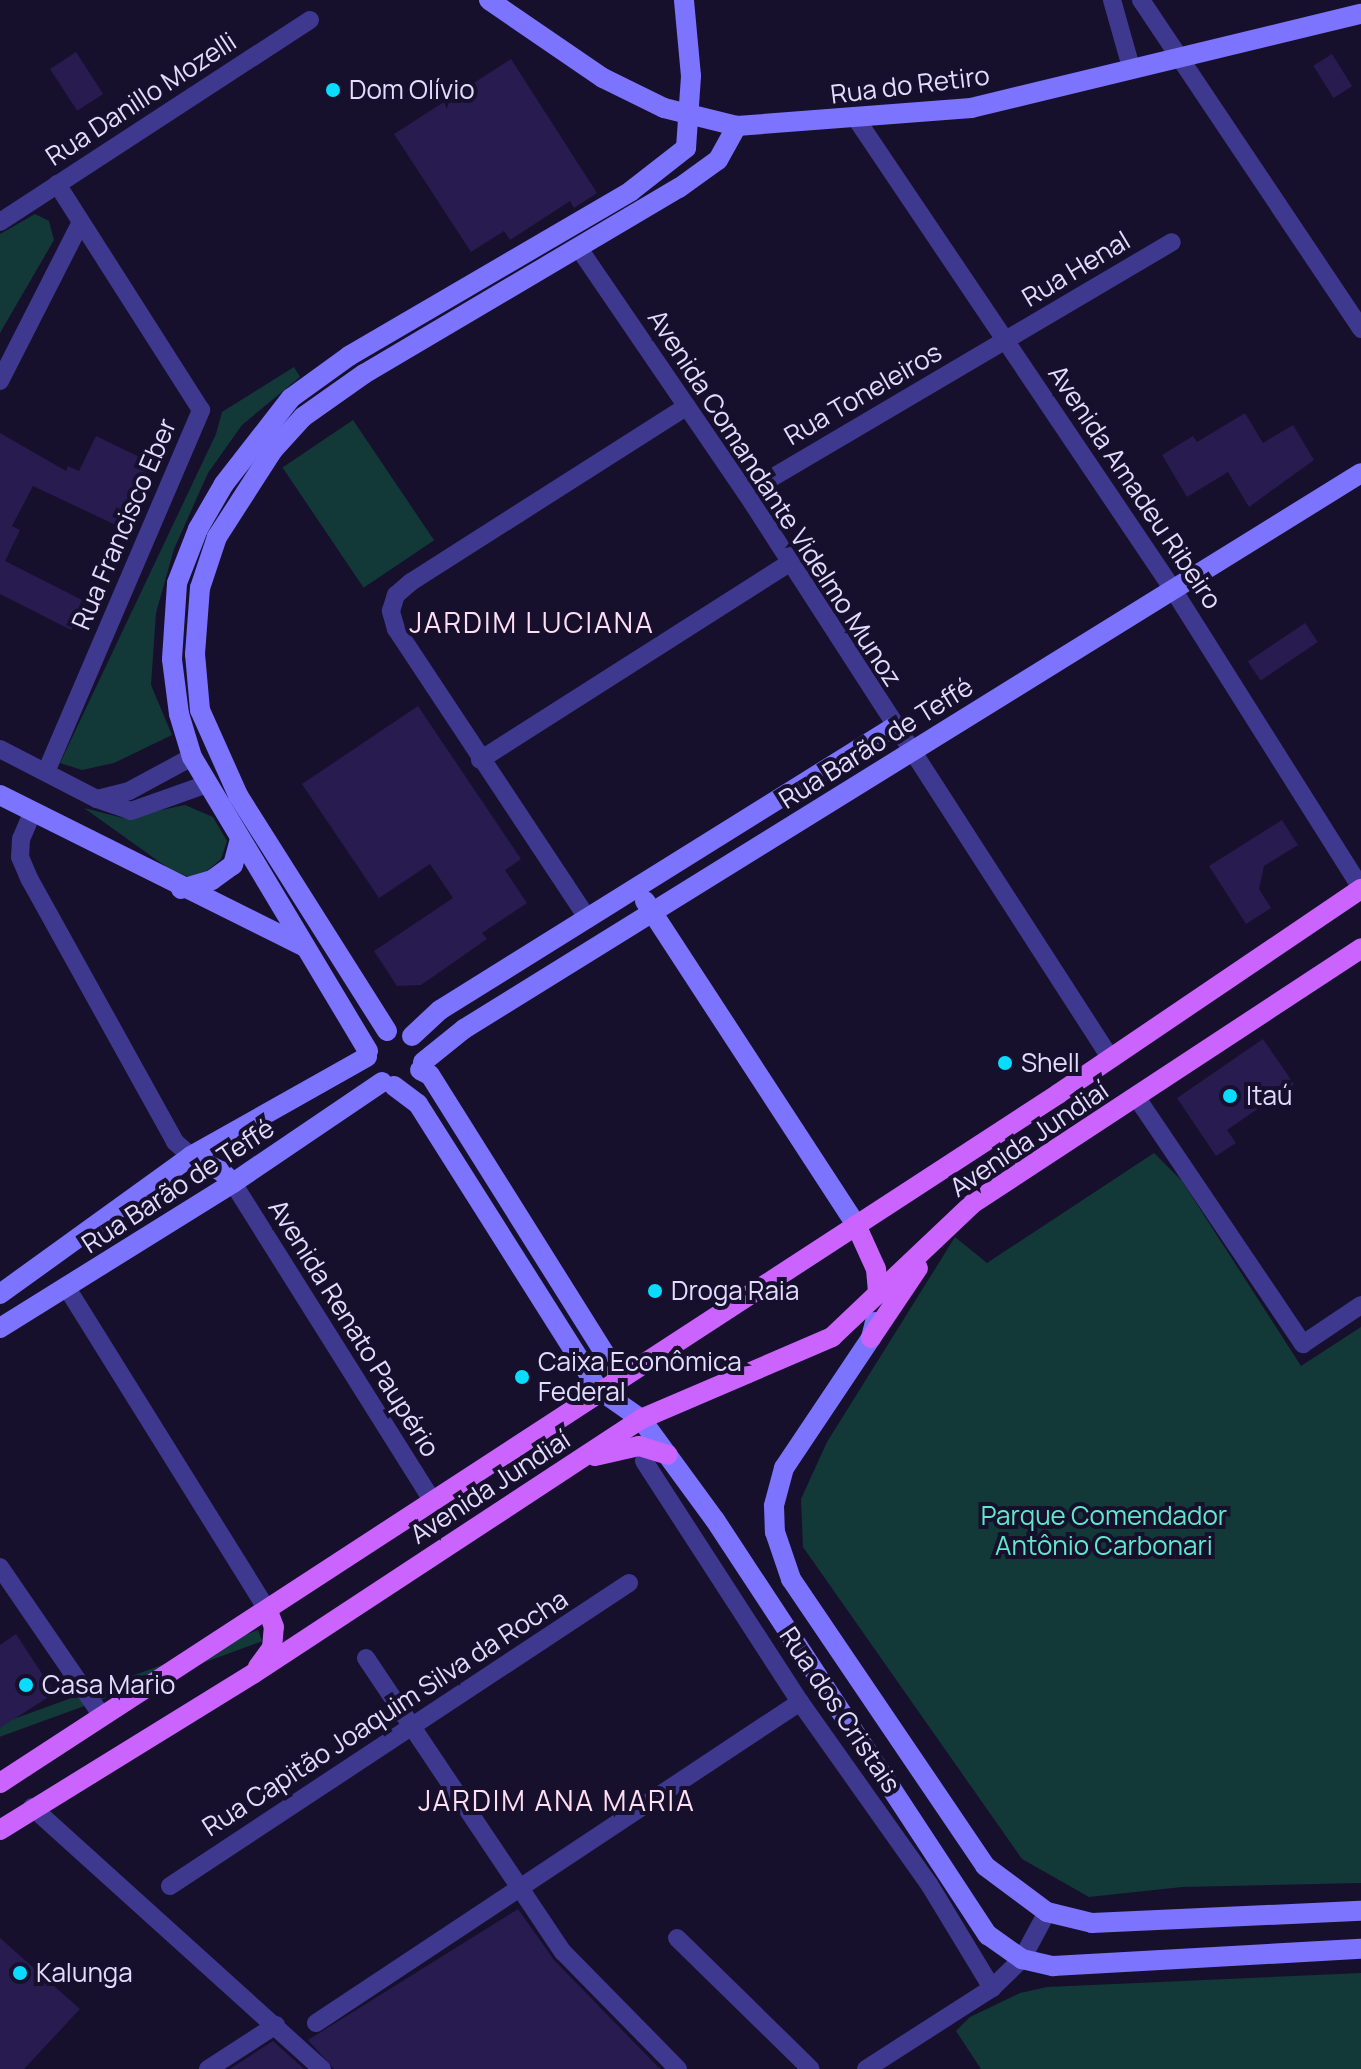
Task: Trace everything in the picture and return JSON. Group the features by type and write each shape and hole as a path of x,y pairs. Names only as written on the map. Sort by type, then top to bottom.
{"main road":[{"name":"Rua do Retiro","path":"489,0 603,78 691,116 737,126 857,120 971,108 1180,55 1361,14"},
{"path":"684,0 691,116 686,148 662,170 583,220 349,356 291,398 224,484 198,529 177,583 172,659 179,714 192,757 204,785 305,947 367,1054 388,1084 418,1104 598,1389 641,1419 715,1520 969,1912 988,1935 1022,1959 1053,1966 1361,1949"},
{"path":"619,1376 430,1075 421,1066 412,1036 387,1031 238,795 200,710 195,654 200,588 217,537 242,494 303,417 364,374 718,160 737,126"},
{"path":"578,247 583,220"},
{"name":"Rua Barão de Teffé","path":"421,1066 464,1029 1361,473"},
{"name":"Rua Barão de Teffé","path":"412,1036 440,1010 894,727"},
{"path":"863,780 868,742"},
{"path":"0,795 181,889 305,947"},
{"path":"181,889 212,880 233,865 239,842"},
{"path":"636,889 856,1225 876,1269 878,1294 871,1338"},
{"name":"Avenida Jundiaí","path":"0,1783 598,1389 1111,1059 1361,889"},
{"name":"Avenida Jundiaí","path":"0,1830 32,1807 253,1674 641,1419 674,1400 807,1351 832,1337 972,1204 1361,948"},
{"path":"367,1054 387,1031"},
{"name":"Rua Barão de Teffé","path":"0,1294 191,1156 367,1054"},
{"path":"388,1084 410,1082 421,1066"},
{"name":"Rua Barão de Teffé","path":"0,1328 388,1084"},
{"path":"191,1156 233,1183"},
{"path":"942,1231 784,1468 774,1506 775,1532 791,1579 985,1866 1047,1912 1092,1923 1361,1911"},
{"path":"38,1266 67,1288"},
{"path":"584,1459 639,1446 668,1455"},
{"path":"253,1674 272,1648 274,1627 267,1609"}],"street":[{"path":"1112,0 1131,67"},
{"path":"1141,0 1361,329"},
{"name":"Rua Danillo Mozelli","path":"0,222 310,20"},
{"name":"Avenida Amadeu Ribeiro","path":"857,120 1174,591 1361,889"},
{"name":"Rua Francisco Eber","path":"46,772 201,410 57,184"},
{"path":"0,381 81,222"},
{"name":"Rua Henal","path":"1006,341 1172,242"},
{"name":"Avenida Comandante Videlmo Munoz","path":"578,247 746,493 910,752 1111,1059"},
{"name":"Rua Toneleiros","path":"746,493 1006,341"},
{"path":"588,919 396,629 391,611 396,595 687,406"},
{"path":"480,760 789,563"},
{"path":"0,749 97,799 131,811 204,785"},
{"path":"97,799 129,791 192,757"},
{"path":"33,811 21,839 20,857 30,880 175,1142 191,1156"},
{"path":"1137,1098 1303,1344 1361,1305"},
{"name":"Avenida Renato Paupério","path":"233,1183 432,1500"},
{"path":"67,1288 267,1609"},
{"name":"Rua dos Cristais","path":"644,1461 800,1702 929,1884 992,1988"},
{"path":"693,1535 715,1520"},
{"path":"0,1567 102,1716"},
{"name":"Rua Capitão Joaquim Silva da Rocha","path":"170,1886 629,1583"},
{"path":"366,1658 563,1952 678,2069"},
{"path":"316,2023 520,1892 800,1702"},
{"path":"32,1807 322,2069"},
{"path":"866,2069 992,1988 1022,1959 1047,1912"},
{"path":"677,1938 811,2069"},
{"path":"208,2069 276,2025"}],"green space":[{"path":"35,214 49,221 54,240 0,333 0,234"},
{"path":"294,367 300,377 242,425 208,473 174,549 156,613 151,685 172,735 114,763 82,770 60,763 216,434 222,412"},
{"path":"353,420 434,540 364,588 283,468"},
{"path":"185,805 213,817 227,841 221,859 196,880 168,868 84,808 123,818"},
{"name":"Parque Comendador Antônio Carbonari","path":"1154,1153 1182,1181 1301,1366 1361,1327 1361,1883 1182,1887 1089,1897 1022,1859 803,1547 801,1499 827,1442 955,1237 987,1263"},
{"path":"258,1630 262,1641 0,1737 0,1724"},
{"path":"1361,1973 1361,2069 981,2069 956,2031 970,2017 1020,1993 1047,1987"}],"building":[{"path":"76,52 103,94 77,111 50,69"},
{"path":"1332,54 1352,86 1333,98 1313,66"},
{"path":"511,59 597,193 574,208 570,201 510,240 504,231 471,252 394,134"},
{"path":"1245,413 1263,443 1293,425 1314,460 1249,507 1228,472 1187,497 1162,455 1193,436 1197,442"},
{"path":"0,433 66,471 68,466 79,471 96,436 154,464 122,528 33,486 12,526 20,530 5,561 86,602 71,630 0,594"},
{"path":"1305,623 1318,642 1261,681 1248,662"},
{"path":"418,706 521,859 505,870 527,903 482,933 487,939 421,985 397,986 374,951 453,898 430,864 379,898 302,784"},
{"path":"1282,820 1298,845 1264,866 1259,889 1271,908 1246,924 1209,866"},
{"name":"Itaú","path":"1263,1039 1294,1084 1227,1130 1236,1143 1216,1156 1177,1098"},
{"name":"Casa Mario","path":"16,1634 52,1689 47,1698 0,1728 0,1645"},
{"path":"518,1909 554,1960 660,2069 334,2069 308,2040"},
{"name":"Kalunga","path":"0,1938 80,2009 24,2069 0,2069"},
{"path":"273,2041 304,2069 230,2069"}],"place":[{"name":"Dom Olívio","path":"333,90"},
{"name":"Shell","path":"1005,1063"},
{"name":"Itaú","path":"1230,1096"},
{"name":"Droga Raia","path":"655,1291"},
{"name":"Caixa Econômica Federal","path":"522,1377"},
{"name":"Casa Mario","path":"26,1685"},
{"name":"Kalunga","path":"20,1973"}],"district":[{"name":"JARDIM LUCIANA","path":"532,622"},
{"name":"JARDIM ANA MARIA","path":"557,1800"}]}
